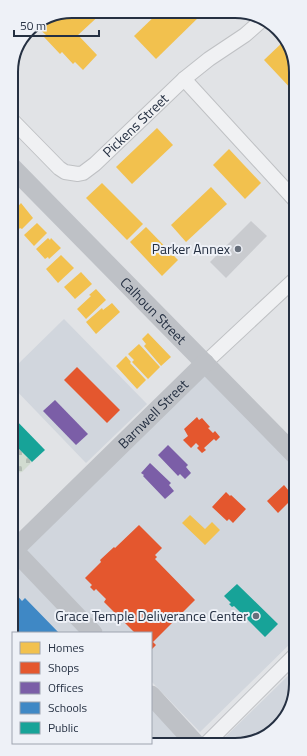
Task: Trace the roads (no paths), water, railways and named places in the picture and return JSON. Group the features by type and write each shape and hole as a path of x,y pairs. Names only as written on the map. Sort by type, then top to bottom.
{"street":[{"name":"Pickens Street","path":"18,126 59,168 71,174 83,173 95,164 184,79 209,59 245,35 258,24"},
{"path":"184,79 289,194"},
{"name":"Calhoun Street","path":"18,178 205,363 289,449"},
{"name":"Barnwell Street","path":"18,545 205,363 289,284"},
{"path":"18,555 92,632"},
{"path":"212,738 289,661"},
{"path":"152,696 190,738"}],"place":[{"name":"Parker Annex","path":"238,249"},
{"name":"Grace Temple Deliverance Center","path":"256,616"}]}
